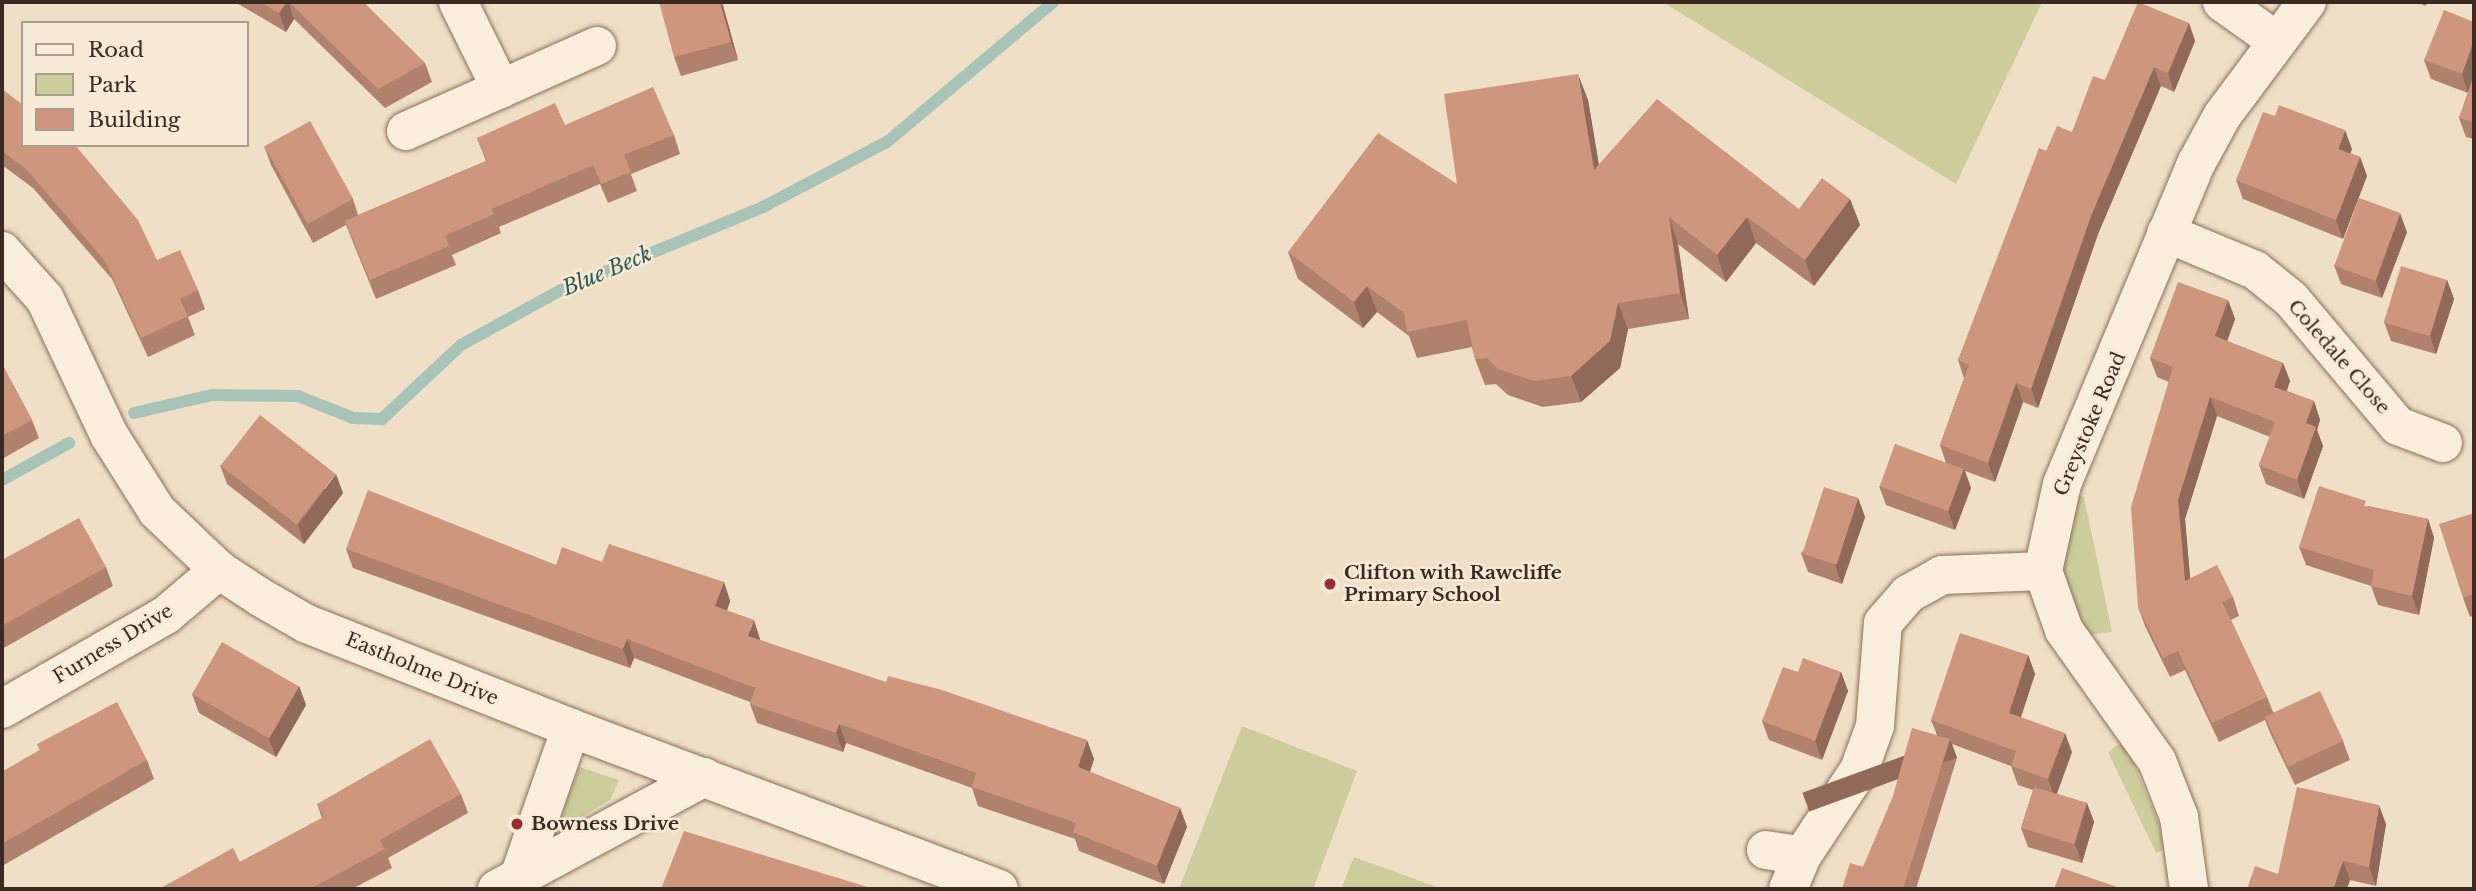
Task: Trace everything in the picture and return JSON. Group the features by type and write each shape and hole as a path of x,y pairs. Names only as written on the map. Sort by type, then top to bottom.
{"street":[{"path":"458,2 500,89"},
{"path":"2222,2 2275,40"},
{"name":"Greystoke Road","path":"2043,570 2062,484 2115,370 2166,233 2222,116 2275,40 2307,2"},
{"path":"406,131 597,46"},
{"name":"Coledale Close","path":"2166,233 2255,270 2291,299 2389,438 2443,443"},
{"name":"Eastholme Drive","path":"2,251 45,299 102,421 157,511 219,570 307,624 571,728 999,889"},
{"name":"Furness Drive","path":"2,709 166,615 219,570"},
{"path":"1785,865 1859,770 1875,726 1883,623 1900,603 1942,575 2043,570 2064,630 2157,761 2179,817 2189,889"},
{"path":"508,883 571,728"},
{"path":"508,883 705,777"}],"green space":[{"path":"1663,2 2042,2 1956,184"},
{"path":"2074,494 2084,497 2112,632 2087,635 2068,602 2060,554"},
{"path":"1242,726 1357,771 1313,889 1179,889"},
{"path":"2124,740 2159,824 2165,849 2156,853 2108,752"},
{"path":"580,767 619,780 610,800 570,824 560,817"},
{"path":"1354,857 1442,889 1341,889"}],"building":[{"path":"260,2 287,2 279,13"},
{"path":"289,2 363,2 425,63 378,89"},
{"path":"659,2 720,2 731,42 674,57"},
{"path":"2138,2 2189,23 2168,73 2154,67 2091,216 2031,389 2016,383 1988,463 1940,445 1969,365 1958,360 2039,148 2046,151 2057,126 2072,132 2093,76 2105,80"},
{"path":"2444,10 2474,22 2474,40 2462,74 2424,60"},
{"path":"1578,74 1594,170 1657,99 1799,209 1822,178 1850,199 1805,260 1747,217 1717,255 1669,217 1680,293 1618,303 1610,341 1571,376 1534,381 1498,369 1487,358 1475,359 1467,320 1407,332 1404,313 1367,286 1354,302 1288,252 1378,133 1457,184 1444,94"},
{"path":"2474,74 2474,123 2459,118"},
{"path":"653,87 674,135 624,155 631,172 601,184 593,165 492,209 494,214 445,236 449,246 370,280 345,221 487,161 477,138 555,103 565,125"},
{"path":"2,89 21,103 21,147 77,147 138,220 157,260 180,250 198,290 180,299 188,316 141,338 105,261 26,169 2,151"},
{"path":"2279,105 2345,130 2338,149 2360,157 2336,220 2236,180 2263,112 2275,116"},
{"path":"310,121 353,199 308,224 265,146"},
{"path":"2359,198 2400,213 2376,281 2334,266"},
{"path":"2401,266 2447,280 2430,336 2384,322"},
{"path":"2178,282 2228,300 2215,336 2283,363 2274,387 2314,401 2306,423 2316,427 2297,480 2259,465 2275,422 2210,397 2178,500 2185,581 2217,565 2233,597 2222,602 2267,697 2212,723 2178,651 2163,658 2138,607 2131,507 2173,367 2150,358"},
{"path":"2,364 32,420 2,436"},
{"path":"260,415 336,474 296,525 221,465"},
{"path":"1895,444 1964,469 1948,511 1880,486"},
{"path":"2319,486 2366,501 2364,506 2428,519 2412,596 2371,586 2374,570 2299,547"},
{"path":"1824,487 1858,498 1837,565 1802,554"},
{"path":"368,490 556,565 562,547 602,562 609,544 724,582 715,606 754,620 748,636 886,682 888,676 942,690 1087,740 1078,767 1180,808 1157,866 1073,832 1076,823 972,787 976,773 839,724 836,733 750,704 755,688 627,639 623,649 346,549"},
{"path":"2474,513 2474,594 2463,598 2439,524"},
{"path":"79,518 106,567 2,626 2,560"},
{"path":"1960,633 2028,655 2009,713 2065,733 2048,779 2011,766 2016,751 1931,720"},
{"path":"222,642 299,686 269,738 192,694"},
{"path":"1803,658 1841,672 1815,741 1762,721 1783,667 1798,672"},
{"path":"2320,691 2343,741 2288,767 2265,717"},
{"path":"117,702 147,760 2,844 2,772 40,750 37,744"},
{"path":"1912,728 1950,739 1903,889 1842,889 1850,863 1863,867 1893,796"},
{"path":"430,739 461,794 380,840 385,849 310,889 159,889 233,848 240,862 324,817 317,804"},
{"path":"2034,787 2087,803 2074,844 2021,828"},
{"path":"2297,787 2379,805 2369,867 2343,861 2333,889 2247,889 2255,866 2278,874"},
{"path":"684,831 874,889 661,889"},
{"path":"2062,868 2120,888 2054,889"}],"waterway":[{"name":"Blue Beck","path":"134,413 212,395 298,396 353,418 382,419 461,345 561,290 763,207 887,142 1053,2"},
{"name":"Blue Beck","path":"2,480 69,443"}],"place":[{"name":"Clifton with Rawcliffe Primary School","path":"1330,584"},
{"name":"Bowness Drive","path":"517,824"}]}
